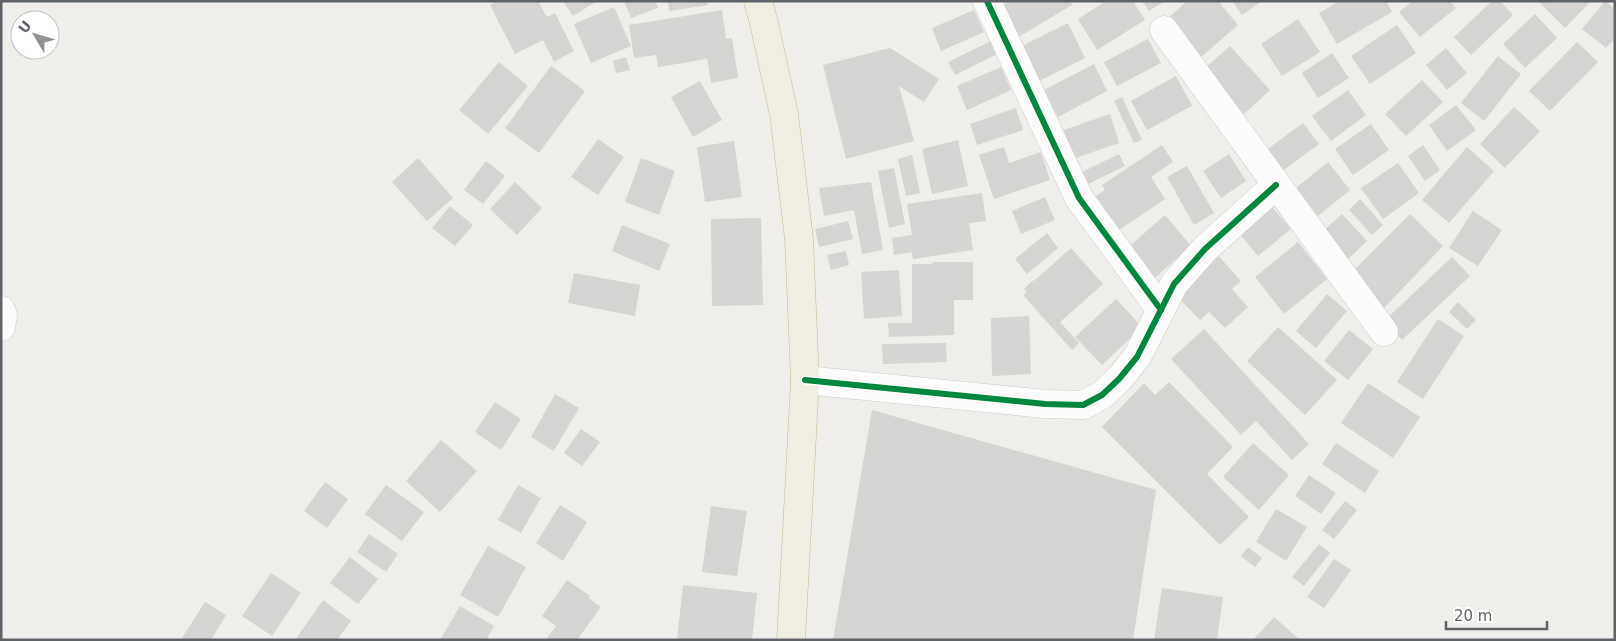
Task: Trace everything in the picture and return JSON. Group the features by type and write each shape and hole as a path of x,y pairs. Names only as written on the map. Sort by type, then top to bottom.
{"highway":[{"path":"758,1 784,114 799,239 805,380 791,640"}],"street":[{"path":"987,1 1079,198 1161,310"},
{"path":"1164,30 1384,332"},
{"path":"805,380 1045,404 1083,405 1102,395 1119,379 1137,357 1174,284 1205,249 1276,185"},
{"path":"1,310 4,315 1,328"}],"building":[{"path":"497,1 538,1 547,17 555,13 574,51 554,62 543,40 515,54 490,5"},
{"path":"563,1 597,1 573,16"},
{"path":"624,1 655,1 658,8 631,18"},
{"path":"668,1 707,1 708,5 669,11"},
{"path":"1009,1 1070,1 1072,5 1015,39 998,8"},
{"path":"1106,1 1133,1 1145,20 1097,50 1078,19"},
{"path":"1142,1 1165,1 1149,11"},
{"path":"1187,1 1218,1 1238,25 1199,59 1166,20"},
{"path":"1232,1 1262,1 1242,15"},
{"path":"1340,1 1386,1 1392,12 1337,44 1319,13"},
{"path":"1413,1 1450,1 1456,8 1420,37 1399,12"},
{"path":"1492,1 1500,1 1513,15 1471,55 1454,37"},
{"path":"1538,1 1591,1 1565,28"},
{"path":"1605,1 1615,9 1615,38 1606,48 1582,29"},
{"path":"614,7 631,46 591,63 574,24"},
{"path":"722,10 726,39 732,38 738,78 711,83 707,59 658,67 656,55 634,58 629,25"},
{"path":"974,10 984,32 941,51 932,28"},
{"path":"1535,14 1557,38 1525,68 1503,44"},
{"path":"1298,19 1320,52 1282,76 1261,44"},
{"path":"1068,23 1085,58 1035,83 1018,48"},
{"path":"1397,25 1416,53 1370,84 1351,56"},
{"path":"1148,39 1161,63 1117,86 1104,62"},
{"path":"991,41 997,54 955,75 948,62"},
{"path":"1577,42 1598,62 1550,111 1529,91"},
{"path":"1230,46 1270,90 1244,114 1204,69"},
{"path":"890,48 939,79 924,102 899,86 914,141 846,159 823,65"},
{"path":"1446,48 1467,73 1447,90 1426,65"},
{"path":"1332,53 1349,78 1318,98 1302,73"},
{"path":"1498,56 1521,74 1484,121 1461,103"},
{"path":"626,57 630,70 616,73 613,61"},
{"path":"499,62 528,86 488,134 459,110"},
{"path":"1094,64 1107,91 1058,117 1044,90"},
{"path":"551,66 585,91 539,153 505,128"},
{"path":"1001,67 1011,90 967,110 957,86"},
{"path":"1176,76 1192,106 1147,130 1131,101"},
{"path":"1422,80 1443,102 1406,136 1385,114"},
{"path":"700,81 722,120 693,137 671,97"},
{"path":"1348,90 1366,115 1331,141 1312,116"},
{"path":"1122,97 1142,140 1134,143 1114,101"},
{"path":"1456,105 1476,130 1447,151 1429,125"},
{"path":"1514,107 1540,131 1505,168 1480,144"},
{"path":"1016,108 1023,130 977,145 970,124"},
{"path":"1110,114 1119,143 1067,161 1058,132"},
{"path":"1303,123 1319,144 1277,175 1261,154"},
{"path":"1371,124 1389,150 1353,175 1335,149"},
{"path":"598,139 624,157 598,195 571,177"},
{"path":"958,140 968,186 932,194 922,149"},
{"path":"734,141 742,197 705,202 697,147"},
{"path":"1162,145 1173,162 1151,177 1165,199 1116,232 1093,198 1105,190 1102,185"},
{"path":"1423,145 1440,170 1425,181 1408,156"},
{"path":"1004,147 1009,163 1041,152 1050,180 994,199 979,155"},
{"path":"1467,147 1494,171 1449,223 1422,200"},
{"path":"1119,154 1125,166 1082,187 1076,175"},
{"path":"1229,154 1246,181 1221,198 1203,171"},
{"path":"912,155 920,193 906,196 898,159"},
{"path":"418,158 453,198 427,221 392,182"},
{"path":"641,158 675,171 659,215 625,202"},
{"path":"486,161 505,176 483,204 464,190"},
{"path":"1328,162 1350,190 1318,216 1296,188"},
{"path":"1398,163 1419,193 1383,219 1361,188"},
{"path":"1187,166 1214,213 1194,225 1167,177"},
{"path":"894,168 905,224 889,228 878,171"},
{"path":"515,182 542,208 517,235 490,209"},
{"path":"871,182 883,250 862,254 854,210 824,216 819,188"},
{"path":"982,193 986,221 969,223 973,250 913,259 912,252 894,255 892,238 912,235 907,204"},
{"path":"1045,197 1055,220 1021,234 1012,211"},
{"path":"1360,199 1383,225 1372,235 1349,210"},
{"path":"450,206 473,225 455,246 432,228"},
{"path":"1271,206 1291,229 1258,256 1239,233"},
{"path":"1473,211 1502,230 1478,266 1449,248"},
{"path":"1342,214 1367,241 1346,261 1320,234"},
{"path":"1410,214 1443,246 1383,309 1349,275"},
{"path":"1165,215 1191,246 1150,282 1124,251"},
{"path":"761,218 763,305 712,306 711,219"},
{"path":"848,221 853,239 819,247 815,229"},
{"path":"622,225 670,244 659,271 612,251"},
{"path":"1047,233 1058,248 1027,274 1015,259"},
{"path":"1298,242 1327,279 1284,314 1255,277"},
{"path":"1071,248 1103,284 1060,322 1079,343 1072,350 1023,295 1027,292 1024,289 1033,280"},
{"path":"846,251 849,265 831,270 827,255"},
{"path":"1215,252 1241,281 1232,289 1248,307 1225,328 1209,312 1200,320 1173,292"},
{"path":"1452,257 1470,276 1402,340 1384,321"},
{"path":"933,262 973,262 973,300 954,300 954,335 889,337 888,323 912,323 912,264 932,264"},
{"path":"899,270 902,316 864,319 861,272"},
{"path":"574,273 640,285 635,316 568,303"},
{"path":"1327,294 1347,311 1316,348 1296,331"},
{"path":"1116,299 1142,327 1102,365 1075,337"},
{"path":"1458,302 1476,320 1467,329 1449,312"},
{"path":"1029,316 1031,374 992,376 991,318"},
{"path":"1438,319 1464,336 1423,399 1397,382"},
{"path":"1278,327 1337,380 1305,415 1247,361"},
{"path":"1204,329 1309,444 1292,460 1256,421 1241,435 1171,359"},
{"path":"1349,330 1373,349 1348,380 1324,361"},
{"path":"946,343 947,362 883,364 882,344"},
{"path":"1169,382 1233,447 1207,474 1249,517 1220,545 1102,427 1144,383 1155,395"},
{"path":"1368,383 1420,417 1393,458 1341,423"},
{"path":"555,394 579,408 554,451 531,437"},
{"path":"495,402 521,419 501,450 475,432"},
{"path":"872,410 1156,490 1133,640 833,640"},
{"path":"581,429 600,442 582,466 564,453"},
{"path":"441,440 477,471 440,512 406,481"},
{"path":"1253,443 1289,475 1259,510 1223,477"},
{"path":"1336,443 1379,471 1365,493 1322,464"},
{"path":"1309,475 1336,493 1321,514 1295,496"},
{"path":"325,482 348,499 327,528 304,511"},
{"path":"386,485 424,512 402,541 365,514"},
{"path":"518,485 541,498 521,533 498,520"},
{"path":"1345,501 1357,510 1334,539 1322,530"},
{"path":"560,505 587,522 563,561 536,543"},
{"path":"711,506 747,511 737,576 702,572"},
{"path":"1276,509 1307,527 1286,561 1256,542"},
{"path":"369,534 398,554 386,572 357,552"},
{"path":"1319,544 1330,553 1304,586 1292,577"},
{"path":"488,546 526,567 498,617 460,595"},
{"path":"1248,547 1262,558 1255,567 1241,556"},
{"path":"350,557 378,579 358,604 330,583"},
{"path":"1334,559 1351,570 1324,608 1307,597"},
{"path":"271,573 301,593 272,636 242,616"},
{"path":"567,580 590,596 588,598 601,607 577,640 550,640 547,638 556,626 542,616"},
{"path":"683,585 757,593 752,640 677,640"},
{"path":"1162,588 1223,597 1217,640 1154,640"},
{"path":"323,600 351,621 337,640 295,640"},
{"path":"205,602 226,615 211,640 184,640 182,638"},
{"path":"460,606 494,626 486,640 440,640"},
{"path":"1274,617 1300,640 1253,640"}],"cycle path":[{"path":"987,1 1079,198 1161,310"},
{"path":"805,380 1045,404 1083,405 1102,395 1119,379 1137,357 1174,284 1205,249 1276,185"}]}
